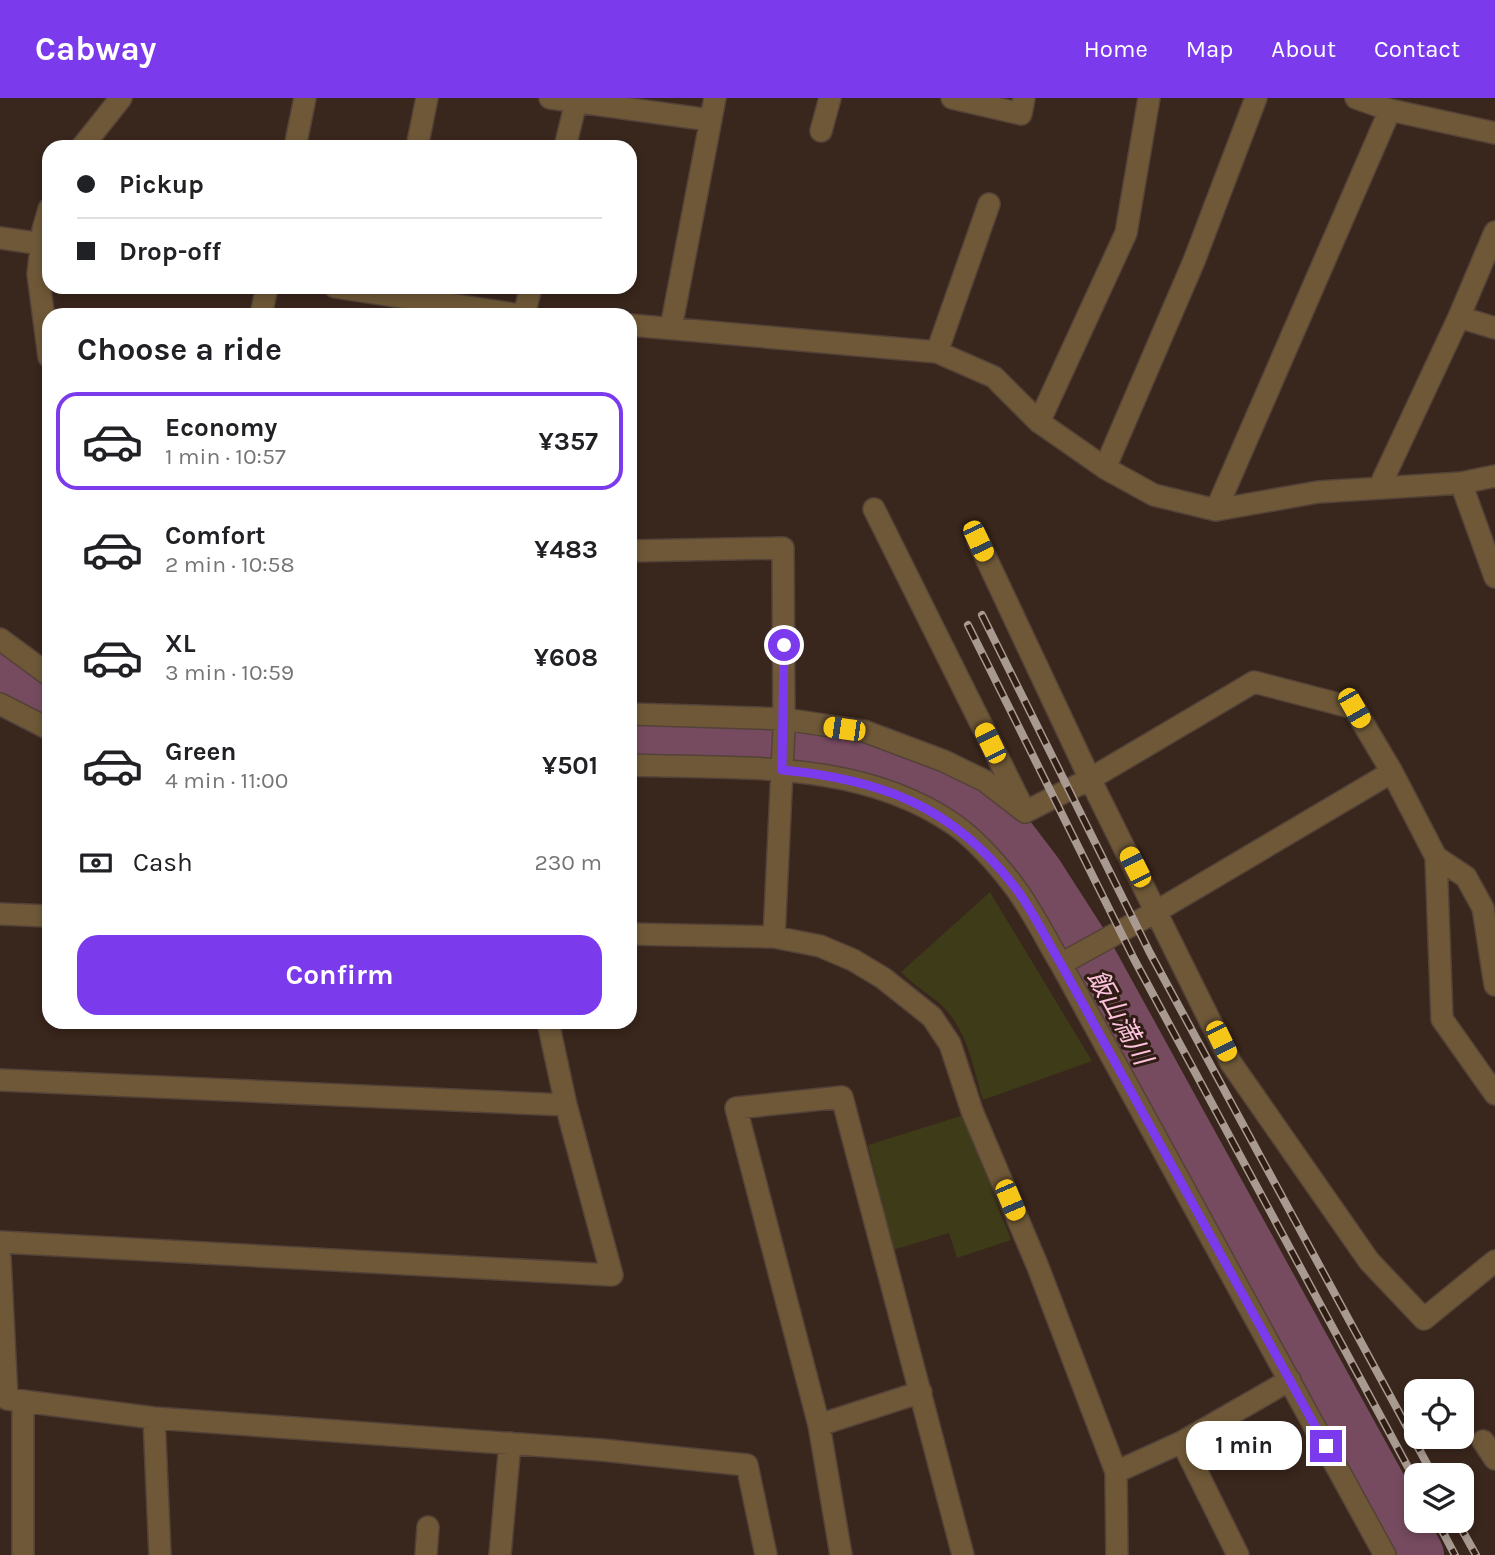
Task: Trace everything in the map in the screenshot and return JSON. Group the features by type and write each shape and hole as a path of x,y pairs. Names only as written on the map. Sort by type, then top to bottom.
{"street":[{"path":"88,140 121,98"},
{"path":"296,140 305,98"},
{"path":"418,140 427,98"},
{"path":"550,98 710,120"},
{"path":"671,328 715,98"},
{"path":"821,131 830,98"},
{"path":"952,98 1021,114 1024,98"},
{"path":"1039,422 1126,233 1149,98"},
{"path":"1105,468 1194,261 1256,98"},
{"path":"1356,98 1390,110 1495,133"},
{"path":"567,140 577,100"},
{"path":"1216,510 1390,110"},
{"path":"937,352 989,204"},
{"path":"1379,488 1459,317 1495,232"},
{"path":"0,238 42,244 38,274 43,308"},
{"path":"365,294 462,308"},
{"path":"1459,317 1495,328"},
{"path":"637,326 937,352 994,377 1039,422 1105,468 1154,495 1216,510 1318,492 1461,483 1495,476"},
{"path":"1461,483 1495,578"},
{"path":"874,509 1025,813"},
{"path":"978,541 1090,779 1231,1063 1369,1261 1424,1319 1495,1261"},
{"path":"637,551 783,548 784,723 774,937"},
{"path":"0,639 42,670"},
{"path":"1025,813 1090,779 1254,682 1354,708 1392,772 1436,858 1443,1019 1495,1094"},
{"path":"0,704 42,725"},
{"path":"637,714 784,723 864,731 944,761 985,781 1025,813"},
{"path":"637,765 782,763 856,781 926,808 956,826 985,853 1015,887 1068,960 1385,1555"},
{"path":"1068,960 1157,911 1392,772"},
{"path":"1436,858 1466,877 1483,908 1495,985"},
{"path":"0,914 42,916"},
{"path":"637,934 774,937 820,946 853,960 883,978 932,1017 950,1044 972,1111 1038,1268 1115,1472 1117,1555"},
{"path":"0,1242 612,1275 566,1105 550,1029"},
{"path":"0,1080 566,1105"},
{"path":"841,1555 819,1425 736,1108 842,1097 963,1555"},
{"path":"0,1258 7,1399 154,1418 510,1443 747,1465 766,1555"},
{"path":"1115,1472 1182,1442 1290,1380"},
{"path":"819,1425 921,1392"},
{"path":"23,1401 23,1555"},
{"path":"154,1418 160,1555"},
{"path":"1483,1441 1495,1459"},
{"path":"1182,1442 1238,1555"},
{"path":"500,1555 510,1443"},
{"path":"426,1555 428,1527"}],"shaded area":[{"path":"990,892 1092,1061 983,1100 970,1054 955,1021 943,1007 901,972"},
{"path":"964,1115 1011,1240 957,1258 949,1233 893,1250 868,1145"}],"waterway":[{"name":"飯山満川","path":"0,672 42,699"},
{"name":"飯山満川","path":"637,741 787,745 862,755 900,770 974,807 1007,837 1036,875 1079,942 1416,1555"}],"railway":[{"path":"982,615 1150,953 1426,1463"},
{"path":"968,625 1134,959 1406,1463"},
{"path":"1443,1533 1455,1555"},
{"path":"1464,1533 1476,1555"}],"route":[{"path":"784,645 782,770 856,781 926,808 956,826 1015,887 1061,964 1326,1446"}]}
